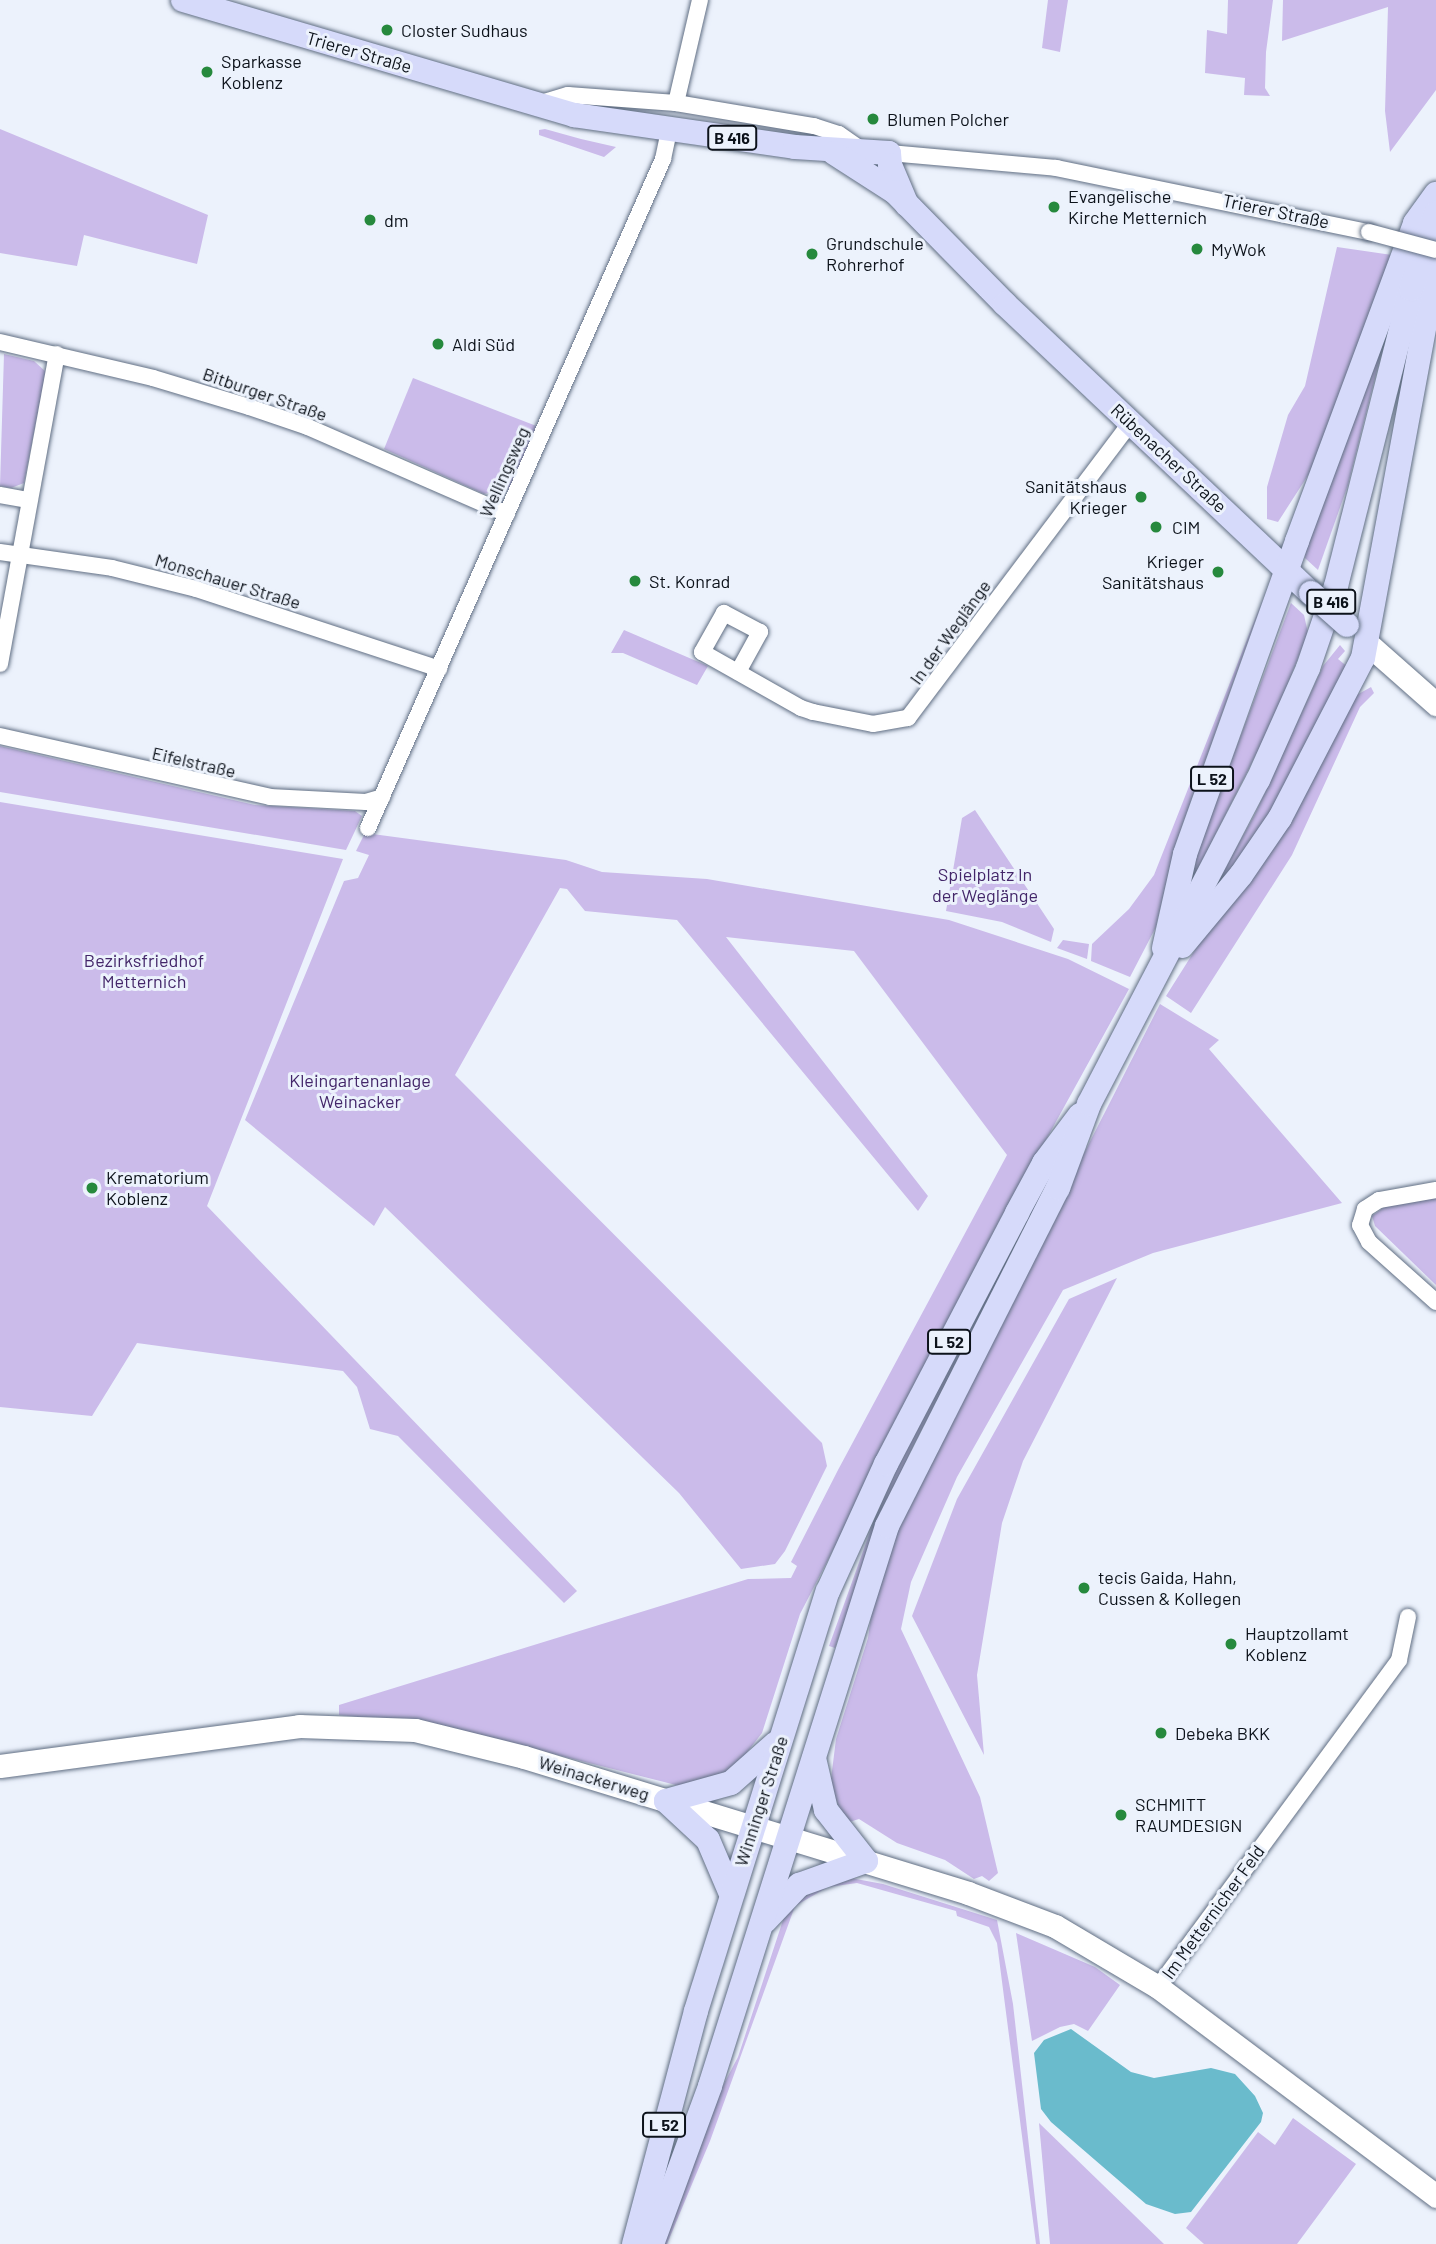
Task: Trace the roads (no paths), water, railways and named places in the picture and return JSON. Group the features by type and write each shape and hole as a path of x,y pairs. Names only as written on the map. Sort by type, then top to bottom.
{"main road":[{"name":"Trierer Straße","path":"183,0 535,105 669,130 828,150 889,153"},
{"name":"Rübenacher Straße","path":"828,150 866,170 908,205 1131,422 1368,644"},
{"name":"Rübenacher Straße","path":"889,153 890,165 908,205"},
{"path":"1287,569 1415,223 1436,194"},
{"name":"B 416","path":"1162,967 1278,740 1322,630 1411,289 1436,213"},
{"path":"1368,644 1436,263"},
{"name":"L 52","path":"1162,967 1185,854 1287,569"},
{"name":"L 52","path":"787,1838 887,1526 1058,1188 1089,1104 1162,967 1203,924 1260,849 1353,681 1368,644"},
{"name":"Winninger Straße","path":"634,2244 696,2011 828,1591 886,1464 1017,1213 1048,1157 1089,1104"},
{"path":"666,1801 731,1783 782,1737"},
{"path":"814,1752 826,1810 866,1861"},
{"path":"666,1801 708,1840 731,1894"},
{"name":"Winninger Straße","path":"652,2244 710,2086 787,1838"},
{"name":"L 52","path":"758,1930 799,1885 816,1875 866,1861"}],"street":[{"path":"676,103 700,0"},
{"path":"535,105 568,94 676,103 814,126 839,134 864,152"},
{"name":"Wellingsweg","path":"368,828 663,159 669,130"},
{"name":"Trierer Straße","path":"889,153 1056,168 1369,232 1436,250"},
{"name":"Bitburger Straße","path":"0,342 158,379 308,427 507,514"},
{"path":"0,664 17,555 57,354"},
{"name":"In der Weglänge","path":"738,672 813,712 873,724 908,718 1131,422"},
{"path":"0,495 29,500"},
{"name":"Monschauer Straße","path":"0,552 112,568 196,589 439,669"},
{"name":"Rübenacher Straße","path":"1368,644 1436,704"},
{"name":"Eifelstraße","path":"0,736 270,797 366,802 382,797"},
{"path":"1436,1190 1379,1200 1365,1209 1360,1225 1369,1242 1436,1302"},
{"name":"Im Metternicher Feld","path":"1408,1617 1399,1660 1158,1986 1436,2196"},
{"name":"Weinackerweg","path":"0,1766 278,1728 366,1725 489,1746 866,1861 1055,1926 1158,1986"}],"water":[{"path":"1071,2029 1131,2072 1154,2078 1211,2068 1235,2074 1255,2096 1263,2113 1261,2122 1191,2212 1175,2214 1146,2204 1051,2122 1041,2109 1034,2053 1044,2040"}],"place":[{"name":"Closter Sudhaus","path":"387,30"},
{"name":"Sparkasse Koblenz","path":"207,72"},
{"name":"Blumen Polcher","path":"873,119"},
{"name":"Evangelische Kirche Metternich","path":"1054,207"},
{"name":"dm","path":"370,220"},
{"name":"MyWok","path":"1197,249"},
{"name":"Grundschule Rohrerhof","path":"812,254"},
{"name":"Aldi Süd","path":"438,344"},
{"name":"Sanitätshaus Krieger","path":"1141,497"},
{"name":"CIM","path":"1156,527"},
{"name":"Krieger Sanitätshaus","path":"1218,572"},
{"name":"St. Konrad","path":"635,581"},
{"name":"Krematorium Koblenz","path":"92,1188"},
{"name":"tecis Gaida, Hahn, Cussen & Kollegen","path":"1084,1588"},
{"name":"Hauptzollamt Koblenz","path":"1231,1644"},
{"name":"Debeka BKK","path":"1161,1733"},
{"name":"SCHMITT RAUMDESIGN","path":"1121,1815"}],"park label":[{"name":"Spielplatz In der Weglänge","path":"985,885"},
{"name":"Bezirksfriedhof Metternich","path":"144,971"},
{"name":"Kleingartenanlage Weinacker","path":"360,1091"}]}
